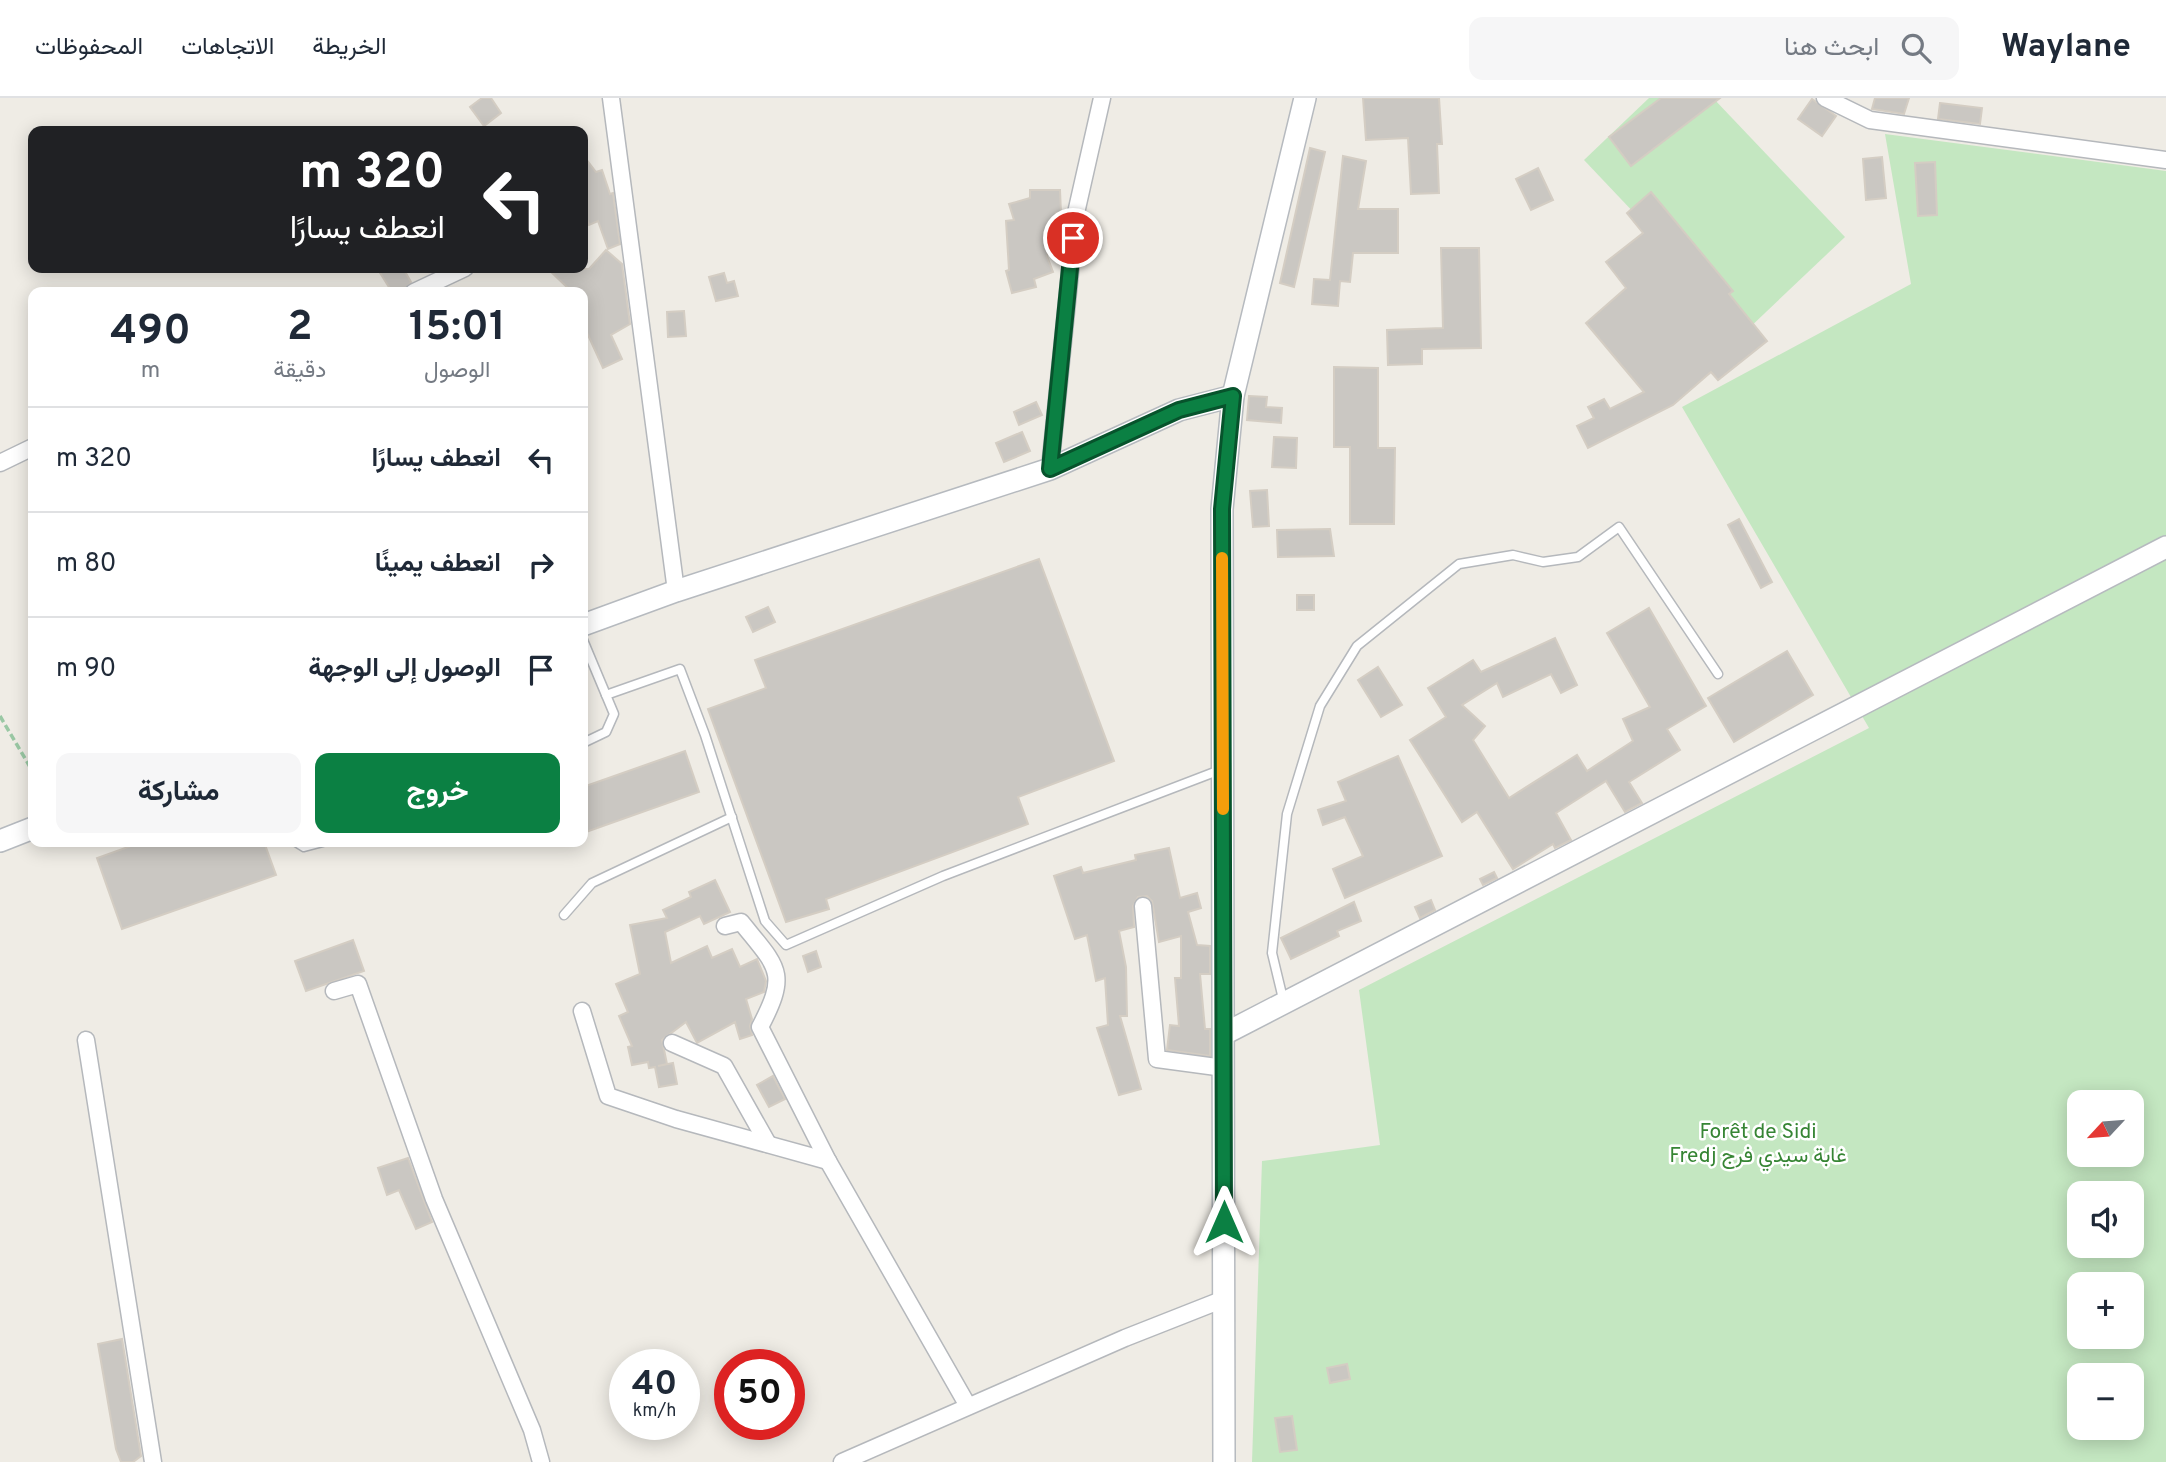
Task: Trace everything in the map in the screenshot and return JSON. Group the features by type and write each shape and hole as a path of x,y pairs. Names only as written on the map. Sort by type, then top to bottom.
{"main road":[{"path":"1224,1462 1222,509 1233,396 1305,98"},
{"path":"588,623 676,590 1050,469 1179,410 1233,396"},
{"path":"1224,1034 2166,547"},
{"path":"0,841 28,830"}],"street":[{"path":"611,98 676,590"},
{"path":"1050,469 1076,213 1102,98"},
{"path":"1825,98 1870,120 2166,160"},
{"path":"425,287 454,273"},
{"path":"0,463 28,449"},
{"path":"1143,906 1157,1059 1224,1068"},
{"path":"725,926 741,922 768,956 778,979 777,994 760,1027 828,1161 968,1406"},
{"path":"334,991 358,984 434,1199 532,1430 541,1462"},
{"path":"582,1011 608,1096 676,1119 828,1161"},
{"path":"86,1040 153,1462"},
{"path":"672,1043 724,1066 768,1144"},
{"path":"842,1462 1125,1338 1224,1300"}],"lane":[{"path":"1284,1004 1272,953 1287,814 1320,706 1357,646 1459,564 1513,555 1543,562 1577,557 1619,527 1718,674"},
{"path":"588,652 614,713 606,733 588,741"},
{"path":"606,695 680,669 765,921 786,944 943,876 1223,769"},
{"path":"564,915 592,883 732,817"}],"path":[{"path":"0,716 28,764"}],"green space":[{"path":"1649,98 1713,98 1845,237 1746,331 1584,160"},
{"name":"Forêt de Sidi Fredj غابة سيدي فرج","path":"1885,134 2166,171 2166,1462 1252,1462 1262,1161 1380,1145 1359,990 1869,728 1682,407 1911,284"}],"building":[{"path":"482,98 491,98 501,113 484,126 470,107"},
{"path":"1363,98 1439,98 1442,144 1437,144 1439,193 1411,194 1408,138 1366,140"},
{"path":"1661,98 1720,98 1631,166 1609,137"},
{"path":"1875,98 1909,98 1904,114 1872,109"},
{"path":"1812,99 1836,116 1822,136 1798,119"},
{"path":"1940,103 1982,108 1980,124 1938,119"},
{"path":"1310,148 1325,152 1294,287 1280,283"},
{"path":"1343,156 1366,161 1358,209 1398,209 1398,253 1353,253 1350,282 1340,281 1338,306 1312,304 1314,279 1330,280"},
{"path":"1882,157 1886,198 1866,200 1863,159"},
{"path":"588,162 596,172 602,170 610,194 613,193 620,244 608,249 598,221 589,225"},
{"path":"1935,162 1937,215 1918,216 1915,163"},
{"path":"1538,168 1553,200 1531,210 1516,179"},
{"path":"1030,190 1060,190 1061,213 1056,213 1058,240 1052,240 1047,256 1053,272 1034,279 1036,287 1012,293 1006,271 1009,270 1006,221 1014,220 1009,204 1030,198"},
{"path":"1651,192 1733,291 1729,294 1767,341 1718,380 1711,372 1673,405 1588,448 1577,426 1594,418 1588,407 1604,399 1610,409 1644,392 1586,323 1626,288 1606,262 1643,233 1627,213"},
{"path":"1441,248 1479,248 1481,348 1422,349 1422,364 1388,365 1387,330 1443,328"},
{"path":"606,250 622,264 630,324 611,335 622,359 603,368 588,335 588,287 567,287 552,273 588,273"},
{"path":"380,273 406,273 411,282 408,287 389,287"},
{"path":"724,273 727,283 734,281 738,296 716,301 709,277"},
{"path":"684,311 686,336 668,337 667,312"},
{"path":"1334,367 1378,368 1378,448 1395,448 1394,524 1350,524 1350,447 1334,447"},
{"path":"1249,396 1267,397 1266,407 1282,408 1281,423 1247,420"},
{"path":"1036,402 1042,415 1019,425 1014,412"},
{"path":"1022,432 1030,451 1004,462 996,443"},
{"path":"1274,437 1297,438 1296,468 1272,467"},
{"path":"1267,490 1269,526 1253,527 1250,491"},
{"path":"1739,519 1772,582 1761,588 1728,525"},
{"path":"1330,529 1334,556 1278,557 1277,530"},
{"path":"1039,559 1114,761 1018,797 1028,824 826,899 829,909 786,922 708,709 766,688 755,660"},
{"path":"1297,595 1314,595 1314,610 1297,610"},
{"path":"768,607 775,622 753,632 746,617"},
{"path":"1649,608 1706,706 1667,729 1680,750 1629,782 1642,803 1625,812 1606,781 1556,813 1571,840 1555,848 1553,844 1513,869 1477,812 1462,822 1410,740 1446,717 1428,688 1473,660 1481,672 1555,638 1577,685 1561,693 1551,674 1503,697 1497,683 1462,705 1485,726 1473,740 1509,798 1577,755 1587,771 1633,741 1623,719 1650,707 1607,633"},
{"path":"1787,651 1813,695 1734,742 1708,698"},
{"path":"1378,667 1402,705 1381,717 1358,680"},
{"path":"685,751 699,792 588,831 588,785"},
{"path":"1398,756 1442,856 1345,898 1333,869 1363,856 1345,817 1323,825 1318,810 1346,801 1338,782"},
{"path":"128,847 266,847 276,875 122,929 97,858"},
{"path":"1169,848 1180,898 1197,893 1201,908 1188,912 1197,945 1210,946 1210,974 1200,974 1205,1029 1210,1029 1210,1056 1167,1050 1170,1025 1179,1026 1175,978 1181,978 1181,936 1159,942 1152,901 1147,896 1138,897 1133,906 1134,927 1119,931 1126,967 1127,1016 1120,1016 1141,1089 1119,1095 1097,1028 1108,1025 1105,978 1096,981 1087,935 1075,939 1054,876 1081,867 1083,873 1136,860 1135,855"},
{"path":"1494,872 1497,878 1483,885 1480,879"},
{"path":"715,880 730,912 704,924 700,916 665,932 671,963 707,946 712,958 732,949 740,967 757,959 766,981 764,992 746,999 752,1019 752,1035 740,1039 735,1022 697,1043 686,1022 662,1040 667,1064 658,1066 673,1063 677,1084 659,1087 655,1067 649,1068 648,1062 632,1065 628,1047 632,1046 619,1016 628,1012 616,984 640,974 630,925 667,918 663,910 691,897 689,892"},
{"path":"1431,900 1435,910 1420,918 1415,907"},
{"path":"1354,902 1361,921 1337,931 1339,936 1291,959 1281,938"},
{"path":"353,940 364,971 306,991 295,961"},
{"path":"816,951 821,967 808,972 803,956"},
{"path":"773,1076 785,1099 769,1107 757,1085"},
{"path":"408,1158 432,1222 416,1229 399,1190 387,1195 378,1168"},
{"path":"122,1339 141,1456 133,1462 121,1462 116,1449 98,1344"},
{"path":"1347,1364 1350,1379 1330,1383 1327,1368"},
{"path":"1292,1416 1297,1450 1280,1452 1275,1418"}],"slow traffic":[{"path":"1222,558 1223,809"}],"route":[{"path":"1073,238 1050,469 1179,410 1233,396 1222,509 1224,1222"}]}
